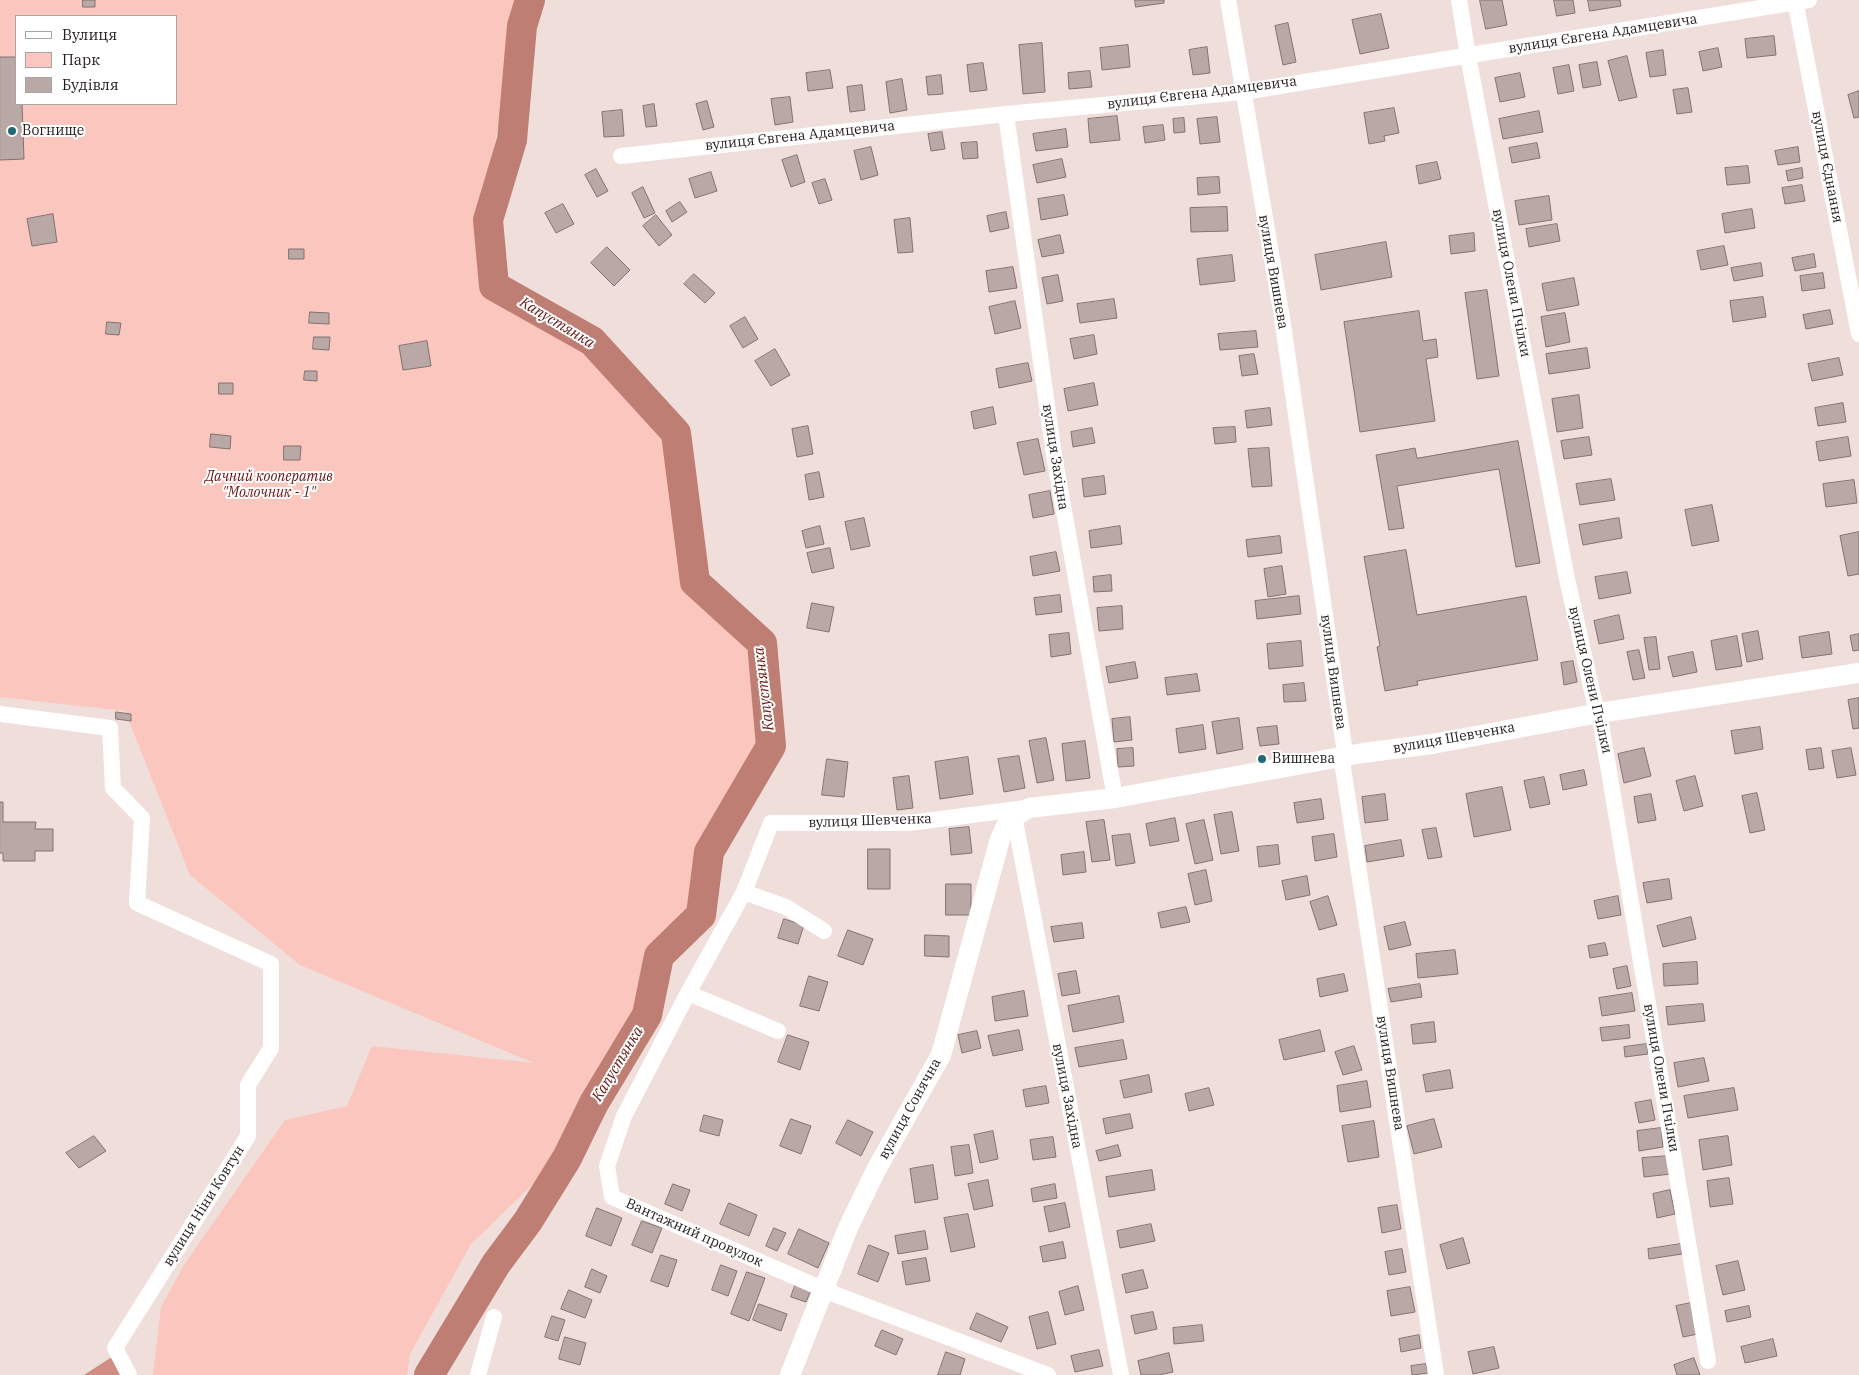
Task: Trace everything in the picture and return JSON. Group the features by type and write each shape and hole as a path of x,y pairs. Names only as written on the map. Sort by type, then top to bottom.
{"street":[{"name":"вулиця Вишнева","path":"1228,0 1283,328 1342,736 1343,768 1436,1375"},
{"name":"вулиця Олени Пчілки","path":"1459,0 1566,574 1594,700 1599,713 1708,1361"},
{"name":"вулиця Євгена Адамцевича","path":"622,156 1006,114 1243,92 1800,1"},
{"name":"вулиця Єднання","path":"1800,1 1859,334"},
{"name":"вулиця Західна","path":"1006,114 1054,455 1115,798"},
{"name":"вулиця Шевченка","path":"771,823 909,823 1115,798 1344,757 1432,744 1599,713 1859,673"},
{"name":"вулиця Ніни Ковтун","path":"0,714 110,728 113,788 142,818 137,903 272,964 272,1048 248,1085 248,1136 115,1348 129,1375"},
{"path":"1008,820 1029,808"},
{"name":"вулиця Західна","path":"1008,820 1016,826 1121,1375"},
{"name":"вулиця Сонячна","path":"790,1375 826,1288 848,1228 876,1170 941,1055 1000,839 1008,820"},
{"name":"Вантажний провулок","path":"771,823 744,892 688,993 624,1116 607,1166 612,1197 818,1287 826,1288 834,1294 1048,1375"},
{"path":"744,892 786,907 824,931"},
{"path":"688,993 778,1031"},
{"path":"478,1375 494,1317"}],"green space":[{"name":"Дачний кооператив \"Молочник - 1\"","path":"0,0 521,0 490,174 477,218 480,289 578,344 660,426 688,590 747,646 759,742 699,844 689,913 648,950 635,1014 599,1066 558,1160 471,1244 410,1354 407,1375 153,1375 161,1307 184,1265 285,1120 347,1106 372,1046 534,1063 300,965 190,875 125,711 0,697"}],"shaded area":[{"path":"118,1353 123,1375 84,1375"}],"building":[{"path":"83,0 95,0 95,7 83,7"},
{"path":"1135,0 1164,0 1164,3 1136,7"},
{"path":"1480,0 1502,0 1507,25 1486,29"},
{"path":"1554,0 1573,0 1575,13 1557,16"},
{"path":"1588,0 1620,0 1621,6 1590,11"},
{"path":"1381,14 1389,48 1360,54 1352,20"},
{"path":"1288,23 1296,62 1283,65 1275,26"},
{"path":"1774,36 1776,55 1747,58 1745,39"},
{"path":"1042,43 1045,92 1023,94 1019,45"},
{"path":"1128,45 1130,67 1102,70 1100,48"},
{"path":"1207,47 1210,73 1193,75 1189,50"},
{"path":"1718,48 1722,67 1703,71 1699,52"},
{"path":"1663,50 1666,75 1650,77 1646,53"},
{"path":"1627,56 1637,97 1619,101 1608,61"},
{"name":"Вогнище","path":"0,57 15,57 15,105 22,105 24,159 0,160"},
{"path":"1597,62 1601,85 1583,88 1579,65"},
{"path":"983,63 987,90 970,92 967,65"},
{"path":"1569,65 1574,91 1558,94 1553,68"},
{"path":"830,70 833,88 808,91 806,73"},
{"path":"1090,71 1092,87 1069,89 1068,73"},
{"path":"1520,73 1525,97 1500,102 1495,78"},
{"path":"941,75 943,94 928,95 926,77"},
{"path":"902,79 907,110 890,113 886,82"},
{"path":"862,85 865,110 850,112 847,87"},
{"path":"1688,88 1692,112 1677,114 1673,90"},
{"path":"1859,91 1859,117 1854,118 1848,95"},
{"path":"790,97 793,122 775,125 771,99"},
{"path":"707,101 714,127 703,130 696,104"},
{"path":"654,104 657,126 646,127 643,106"},
{"path":"1394,108 1399,133 1384,136 1385,141 1369,144 1364,113"},
{"path":"622,110 624,136 604,137 602,112"},
{"path":"1539,111 1543,132 1503,139 1499,119"},
{"path":"1117,116 1120,140 1090,143 1088,119"},
{"path":"1217,117 1220,142 1200,144 1197,119"},
{"path":"1184,118 1185,132 1174,133 1173,119"},
{"path":"1163,125 1165,140 1145,143 1143,127"},
{"path":"1066,129 1068,147 1036,151 1033,134"},
{"path":"942,132 945,149 931,151 928,134"},
{"path":"977,142 978,158 963,159 961,143"},
{"path":"1537,143 1540,158 1512,163 1509,148"},
{"path":"871,147 878,175 861,180 854,151"},
{"path":"1798,147 1800,162 1778,165 1775,151"},
{"path":"797,155 805,182 791,187 782,160"},
{"path":"1062,159 1066,177 1037,183 1033,165"},
{"path":"1437,162 1441,179 1419,184 1416,166"},
{"path":"1748,166 1750,183 1727,185 1725,168"},
{"path":"1802,168 1803,178 1788,181 1786,171"},
{"path":"596,169 608,191 597,197 585,175"},
{"path":"711,172 717,191 695,198 689,179"},
{"path":"1219,177 1220,193 1198,195 1197,178"},
{"path":"825,179 832,200 819,204 812,183"},
{"path":"1802,185 1805,201 1785,204 1782,188"},
{"path":"643,187 655,213 644,218 632,193"},
{"path":"1064,195 1068,215 1041,220 1038,199"},
{"path":"1549,196 1552,220 1519,225 1515,201"},
{"path":"680,202 687,212 672,222 666,211"},
{"path":"563,204 574,224 556,233 545,213"},
{"path":"1227,207 1228,231 1191,232 1190,208"},
{"path":"1752,209 1755,228 1725,233 1722,214"},
{"path":"1006,212 1009,228 990,232 987,216"},
{"path":"53,214 57,242 32,246 27,219"},
{"path":"656,215 672,235 659,246 643,226"},
{"path":"910,218 913,252 898,253 894,220"},
{"path":"1557,224 1560,241 1529,247 1526,229"},
{"path":"1474,233 1475,251 1451,254 1449,236"},
{"path":"1060,235 1064,253 1042,257 1038,240"},
{"path":"1386,242 1392,277 1321,290 1315,255"},
{"path":"1724,246 1728,265 1701,270 1697,251"},
{"path":"607,247 630,270 614,286 591,263"},
{"path":"289,249 304,249 304,259 289,259"},
{"path":"1814,254 1816,267 1795,271 1792,258"},
{"path":"1232,255 1235,281 1200,285 1197,259"},
{"path":"1761,263 1763,276 1734,281 1731,268"},
{"path":"1013,267 1017,288 989,292 986,271"},
{"path":"1823,273 1825,288 1802,291 1800,276"},
{"path":"694,274 715,293 705,303 684,284"},
{"path":"1058,275 1063,301 1047,304 1042,278"},
{"path":"1574,278 1579,305 1547,311 1542,284"},
{"path":"1487,290 1499,376 1477,379 1465,293"},
{"path":"1763,297 1766,317 1733,322 1730,301"},
{"path":"1114,299 1117,318 1080,323 1077,304"},
{"path":"1015,301 1021,328 995,334 989,307"},
{"path":"1830,310 1833,324 1806,329 1803,315"},
{"path":"1419,311 1423,341 1436,339 1438,357 1426,359 1435,421 1360,432 1344,322"},
{"path":"310,312 329,313 329,324 309,323"},
{"path":"1565,313 1570,342 1546,347 1541,317"},
{"path":"745,317 758,339 743,348 730,326"},
{"path":"107,322 121,323 119,335 106,334"},
{"path":"1256,331 1258,347 1220,350 1218,334"},
{"path":"1094,335 1097,354 1074,359 1070,339"},
{"path":"314,337 330,337 329,350 313,349"},
{"path":"427,341 431,366 403,370 399,346"},
{"path":"1587,348 1590,368 1549,374 1546,354"},
{"path":"775,349 790,375 771,386 755,361"},
{"path":"1254,354 1258,374 1242,376 1239,356"},
{"path":"1839,358 1843,375 1812,381 1808,364"},
{"path":"1028,363 1032,381 999,388 996,369"},
{"path":"305,371 317,371 317,381 304,380"},
{"path":"219,383 233,383 233,394 219,394"},
{"path":"1094,383 1098,405 1068,411 1064,389"},
{"path":"1579,395 1583,428 1557,432 1552,399"},
{"path":"1843,403 1846,422 1818,426 1815,408"},
{"path":"993,407 996,424 974,429 971,412"},
{"path":"1270,408 1272,425 1247,428 1245,411"},
{"path":"808,426 813,454 797,457 792,429"},
{"path":"1235,427 1236,442 1215,444 1213,428"},
{"path":"1092,428 1095,443 1073,447 1071,432"},
{"path":"211,434 231,436 230,449 210,447"},
{"path":"1589,437 1592,455 1564,459 1561,441"},
{"path":"1848,437 1851,456 1819,461 1816,442"},
{"path":"1038,439 1045,471 1024,475 1017,443"},
{"path":"1518,441 1540,563 1516,567 1499,469 1397,486 1404,528 1389,530 1376,455 1415,448 1417,458"},
{"path":"284,446 301,446 300,460 284,460"},
{"path":"1269,448 1272,486 1252,487 1248,449"},
{"path":"819,472 824,497 809,500 805,475"},
{"path":"1104,476 1106,494 1084,497 1082,479"},
{"path":"1611,479 1615,500 1580,505 1576,484"},
{"path":"1854,480 1857,503 1826,507 1823,484"},
{"path":"1050,491 1054,514 1033,518 1029,495"},
{"path":"1712,505 1719,541 1692,546 1685,510"},
{"path":"864,518 870,546 851,550 845,522"},
{"path":"1619,518 1622,538 1583,545 1579,525"},
{"path":"820,526 824,544 806,548 802,531"},
{"path":"1120,526 1122,544 1091,548 1089,531"},
{"path":"1859,532 1859,574 1848,576 1840,536"},
{"path":"1280,536 1282,553 1248,557 1246,540"},
{"path":"830,548 834,568 812,573 807,553"},
{"path":"1406,550 1417,615 1526,596 1538,660 1417,681 1418,685 1385,691 1377,647 1380,646 1364,557"},
{"path":"1056,552 1060,571 1033,576 1030,557"},
{"path":"1282,566 1286,594 1268,597 1264,569"},
{"path":"1627,572 1631,593 1599,599 1595,577"},
{"path":"1111,575 1112,591 1094,592 1093,577"},
{"path":"1060,595 1062,612 1036,615 1034,598"},
{"path":"1299,596 1301,614 1257,619 1255,601"},
{"path":"812,603 834,607 829,632 807,628"},
{"path":"1122,606 1123,629 1099,631 1097,608"},
{"path":"1619,615 1624,639 1599,644 1594,621"},
{"path":"1758,631 1763,659 1747,662 1742,634"},
{"path":"1829,632 1832,654 1802,658 1799,637"},
{"path":"1069,633 1071,654 1051,657 1049,635"},
{"path":"1859,634 1859,650 1853,651 1850,636"},
{"path":"1737,636 1742,666 1716,670 1711,641"},
{"path":"1656,637 1660,669 1649,670 1644,638"},
{"path":"1301,641 1303,666 1269,669 1267,644"},
{"path":"1639,650 1645,678 1633,680 1627,652"},
{"path":"1693,652 1697,672 1673,677 1668,657"},
{"path":"1573,661 1577,682 1564,685 1561,663"},
{"path":"1135,662 1138,678 1109,683 1106,667"},
{"path":"1197,674 1200,691 1167,695 1165,678"},
{"path":"1304,683 1306,701 1284,702 1283,685"},
{"path":"1859,698 1859,728 1853,729 1848,700"},
{"path":"116,712 131,714 131,721 116,719"},
{"path":"1130,717 1132,740 1114,742 1112,719"},
{"path":"1239,718 1243,749 1217,754 1212,722"},
{"path":"1203,725 1206,749 1179,753 1176,729"},
{"path":"1277,726 1279,744 1260,746 1257,728"},
{"path":"1760,727 1763,749 1735,754 1731,731"},
{"path":"1046,738 1054,780 1037,783 1029,741"},
{"path":"1085,741 1090,778 1066,781 1062,744"},
{"path":"1133,748 1134,766 1118,767 1117,749"},
{"path":"1644,748 1651,776 1624,783 1618,754"},
{"path":"1821,748 1824,768 1809,770 1806,750"},
{"path":"1851,748 1856,775 1837,778 1832,751"},
{"path":"1019,756 1025,788 1004,792 998,759"},
{"path":"968,757 973,794 940,799 935,762"},
{"path":"827,759 848,762 844,797 822,795"},
{"path":"1584,770 1587,785 1563,790 1560,775"},
{"path":"909,776 913,808 897,810 893,778"},
{"path":"1695,776 1703,806 1684,811 1676,781"},
{"path":"1544,777 1550,804 1530,808 1524,781"},
{"path":"1502,787 1511,830 1474,837 1466,794"},
{"path":"1757,793 1765,830 1750,833 1742,796"},
{"path":"1385,794 1388,820 1365,823 1362,797"},
{"path":"1651,794 1656,820 1638,823 1634,797"},
{"path":"1321,799 1324,819 1297,823 1294,803"},
{"path":"0,802 3,802 3,822 36,822 35,829 53,829 53,851 35,851 35,861 3,861 3,853 0,853"},
{"path":"1232,812 1239,851 1221,854 1214,815"},
{"path":"1175,818 1179,841 1150,846 1146,824"},
{"path":"1104,820 1110,860 1092,862 1086,822"},
{"path":"1204,820 1213,860 1195,864 1186,824"},
{"path":"969,827 972,853 951,855 949,829"},
{"path":"1436,828 1442,857 1428,859 1422,830"},
{"path":"1130,834 1135,863 1116,866 1112,836"},
{"path":"1334,834 1337,857 1315,861 1312,837"},
{"path":"1401,840 1404,856 1367,862 1365,846"},
{"path":"1278,845 1280,864 1259,867 1257,847"},
{"path":"868,849 890,849 890,889 868,889"},
{"path":"1084,852 1086,872 1063,875 1061,855"},
{"path":"1206,870 1212,901 1195,905 1188,874"},
{"path":"1307,876 1310,895 1286,900 1282,881"},
{"path":"1669,879 1672,899 1647,903 1643,883"},
{"path":"946,884 971,884 971,915 946,915"},
{"path":"1328,896 1337,925 1319,930 1310,902"},
{"path":"1618,896 1621,915 1598,919 1594,901"},
{"path":"1186,907 1190,922 1161,928 1158,913"},
{"path":"1691,917 1696,939 1663,947 1657,926"},
{"path":"784,919 804,925 798,944 778,938"},
{"path":"1405,922 1411,945 1389,950 1384,927"},
{"path":"1082,923 1084,938 1054,942 1051,927"},
{"path":"848,930 873,939 863,965 838,956"},
{"path":"925,935 949,936 949,957 925,956"},
{"path":"1605,943 1608,955 1590,958 1588,946"},
{"path":"1455,950 1458,974 1418,978 1416,954"},
{"path":"1697,962 1698,984 1664,986 1663,964"},
{"path":"1627,966 1631,986 1617,989 1613,969"},
{"path":"1076,971 1080,993 1062,996 1058,974"},
{"path":"1344,974 1348,991 1320,997 1317,979"},
{"path":"809,976 828,982 819,1011 800,1006"},
{"path":"1420,984 1422,997 1391,1002 1388,989"},
{"path":"1024,991 1028,1016 995,1021 992,997"},
{"path":"1632,993 1635,1011 1602,1016 1599,998"},
{"path":"1119,996 1124,1022 1073,1032 1068,1006"},
{"path":"1703,1004 1705,1021 1668,1025 1666,1007"},
{"path":"1434,1022 1436,1042 1413,1044 1411,1025"},
{"path":"1629,1025 1630,1038 1602,1041 1600,1028"},
{"path":"1019,1030 1023,1050 993,1056 988,1036"},
{"path":"1320,1030 1325,1051 1284,1060 1279,1040"},
{"path":"977,1031 981,1048 962,1053 958,1035"},
{"path":"788,1035 809,1042 800,1070 778,1062"},
{"path":"1123,1040 1127,1059 1079,1067 1075,1048"},
{"path":"1647,1044 1648,1054 1625,1057 1624,1047"},
{"path":"1354,1046 1362,1070 1343,1075 1335,1052"},
{"path":"1704,1058 1709,1081 1678,1087 1674,1063"},
{"path":"1450,1070 1453,1088 1426,1092 1423,1075"},
{"path":"1149,1075 1152,1092 1124,1098 1120,1081"},
{"path":"1367,1081 1371,1107 1340,1112 1337,1086"},
{"path":"1046,1086 1049,1103 1026,1107 1023,1090"},
{"path":"1209,1088 1214,1105 1189,1111 1185,1094"},
{"path":"1734,1088 1738,1110 1688,1118 1684,1096"},
{"path":"1651,1100 1655,1120 1639,1123 1635,1103"},
{"path":"1130,1114 1133,1128 1106,1134 1103,1119"},
{"path":"704,1115 723,1120 719,1136 700,1131"},
{"path":"791,1119 811,1126 801,1154 780,1146"},
{"path":"1434,1119 1442,1147 1414,1154 1407,1126"},
{"path":"848,1120 873,1132 861,1156 836,1143"},
{"path":"1374,1121 1379,1157 1348,1162 1342,1126"},
{"path":"1661,1128 1663,1147 1639,1151 1637,1131"},
{"path":"993,1131 998,1159 980,1163 974,1135"},
{"path":"94,1136 106,1151 79,1168 66,1153"},
{"path":"1728,1136 1732,1165 1703,1170 1699,1140"},
{"path":"1053,1137 1056,1157 1033,1160 1030,1140"},
{"path":"969,1145 973,1173 955,1176 951,1147"},
{"path":"1118,1145 1121,1156 1099,1161 1096,1151"},
{"path":"1669,1156 1671,1174 1644,1177 1642,1158"},
{"path":"933,1165 938,1199 915,1203 910,1169"},
{"path":"1152,1170 1155,1190 1109,1197 1106,1177"},
{"path":"1729,1178 1733,1204 1710,1207 1707,1181"},
{"path":"988,1180 993,1206 974,1210 968,1184"},
{"path":"673,1184 690,1190 682,1211 665,1204"},
{"path":"1055,1184 1057,1198 1033,1202 1031,1189"},
{"path":"1670,1190 1675,1214 1657,1218 1653,1194"},
{"path":"729,1203 757,1215 749,1236 720,1224"},
{"path":"1065,1203 1070,1227 1049,1232 1044,1207"},
{"path":"1397,1205 1401,1229 1382,1233 1378,1208"},
{"path":"597,1208 622,1218 611,1246 586,1236"},
{"path":"968,1214 975,1247 951,1252 944,1218"},
{"path":"642,1221 662,1228 652,1253 632,1245"},
{"path":"1151,1224 1155,1241 1120,1248 1117,1231"},
{"path":"774,1228 786,1233 777,1251 766,1246"},
{"path":"799,1229 829,1243 818,1268 788,1254"},
{"path":"925,1231 928,1249 898,1254 895,1236"},
{"path":"1463,1238 1470,1263 1447,1269 1440,1245"},
{"path":"1063,1242 1066,1258 1043,1262 1040,1247"},
{"path":"1681,1244 1682,1254 1649,1259 1648,1249"},
{"path":"869,1245 889,1253 878,1282 858,1274"},
{"path":"1402,1249 1406,1272 1389,1275 1385,1252"},
{"path":"661,1255 677,1260 668,1287 651,1281"},
{"path":"926,1258 930,1281 906,1285 902,1262"},
{"path":"1738,1261 1745,1290 1723,1295 1716,1266"},
{"path":"721,1265 737,1271 728,1296 712,1290"},
{"path":"592,1269 607,1276 600,1293 585,1287"},
{"path":"1143,1270 1148,1288 1126,1293 1122,1275"},
{"path":"747,1272 765,1278 749,1321 731,1314"},
{"path":"796,1283 812,1288 806,1302 791,1297"},
{"path":"1078,1286 1084,1310 1065,1315 1059,1292"},
{"path":"1410,1287 1415,1312 1391,1316 1387,1291"},
{"path":"569,1290 592,1300 585,1318 561,1309"},
{"path":"1691,1303 1698,1334 1683,1337 1676,1306"},
{"path":"759,1304 787,1314 781,1331 753,1320"},
{"path":"1749,1306 1751,1317 1727,1322 1725,1311"},
{"path":"1048,1312 1056,1344 1037,1349 1029,1317"},
{"path":"1153,1312 1157,1329 1135,1334 1131,1316"},
{"path":"977,1313 1008,1327 1001,1342 970,1329"},
{"path":"552,1316 565,1320 558,1341 545,1337"},
{"path":"1202,1325 1204,1341 1174,1344 1173,1328"},
{"path":"882,1330 903,1339 896,1355 875,1346"},
{"path":"1419,1335 1421,1348 1401,1352 1399,1339"},
{"path":"565,1337 586,1343 580,1365 559,1359"},
{"path":"1773,1339 1777,1356 1745,1363 1741,1347"},
{"path":"1494,1347 1499,1368 1473,1374 1468,1352"},
{"path":"1099,1350 1103,1366 1075,1372 1071,1356"},
{"path":"946,1352 965,1359 960,1375 938,1375"},
{"path":"1169,1353 1173,1372 1159,1375 1141,1375 1138,1361"},
{"path":"1694,1358 1700,1375 1677,1375 1674,1365"},
{"path":"1426,1364 1428,1373 1412,1375 1411,1366"}],"waterway":[{"name":"Капустянка","path":"429,1375 496,1264 528,1221 567,1158 594,1103 647,1015 659,956 701,915 709,852 771,746 762,643 695,582 676,433 592,341 494,286 488,220 512,140 522,26 530,0"}],"place":[{"name":"Вогнище","path":"12,131"},
{"name":"Вишнева","path":"1262,759"}]}
